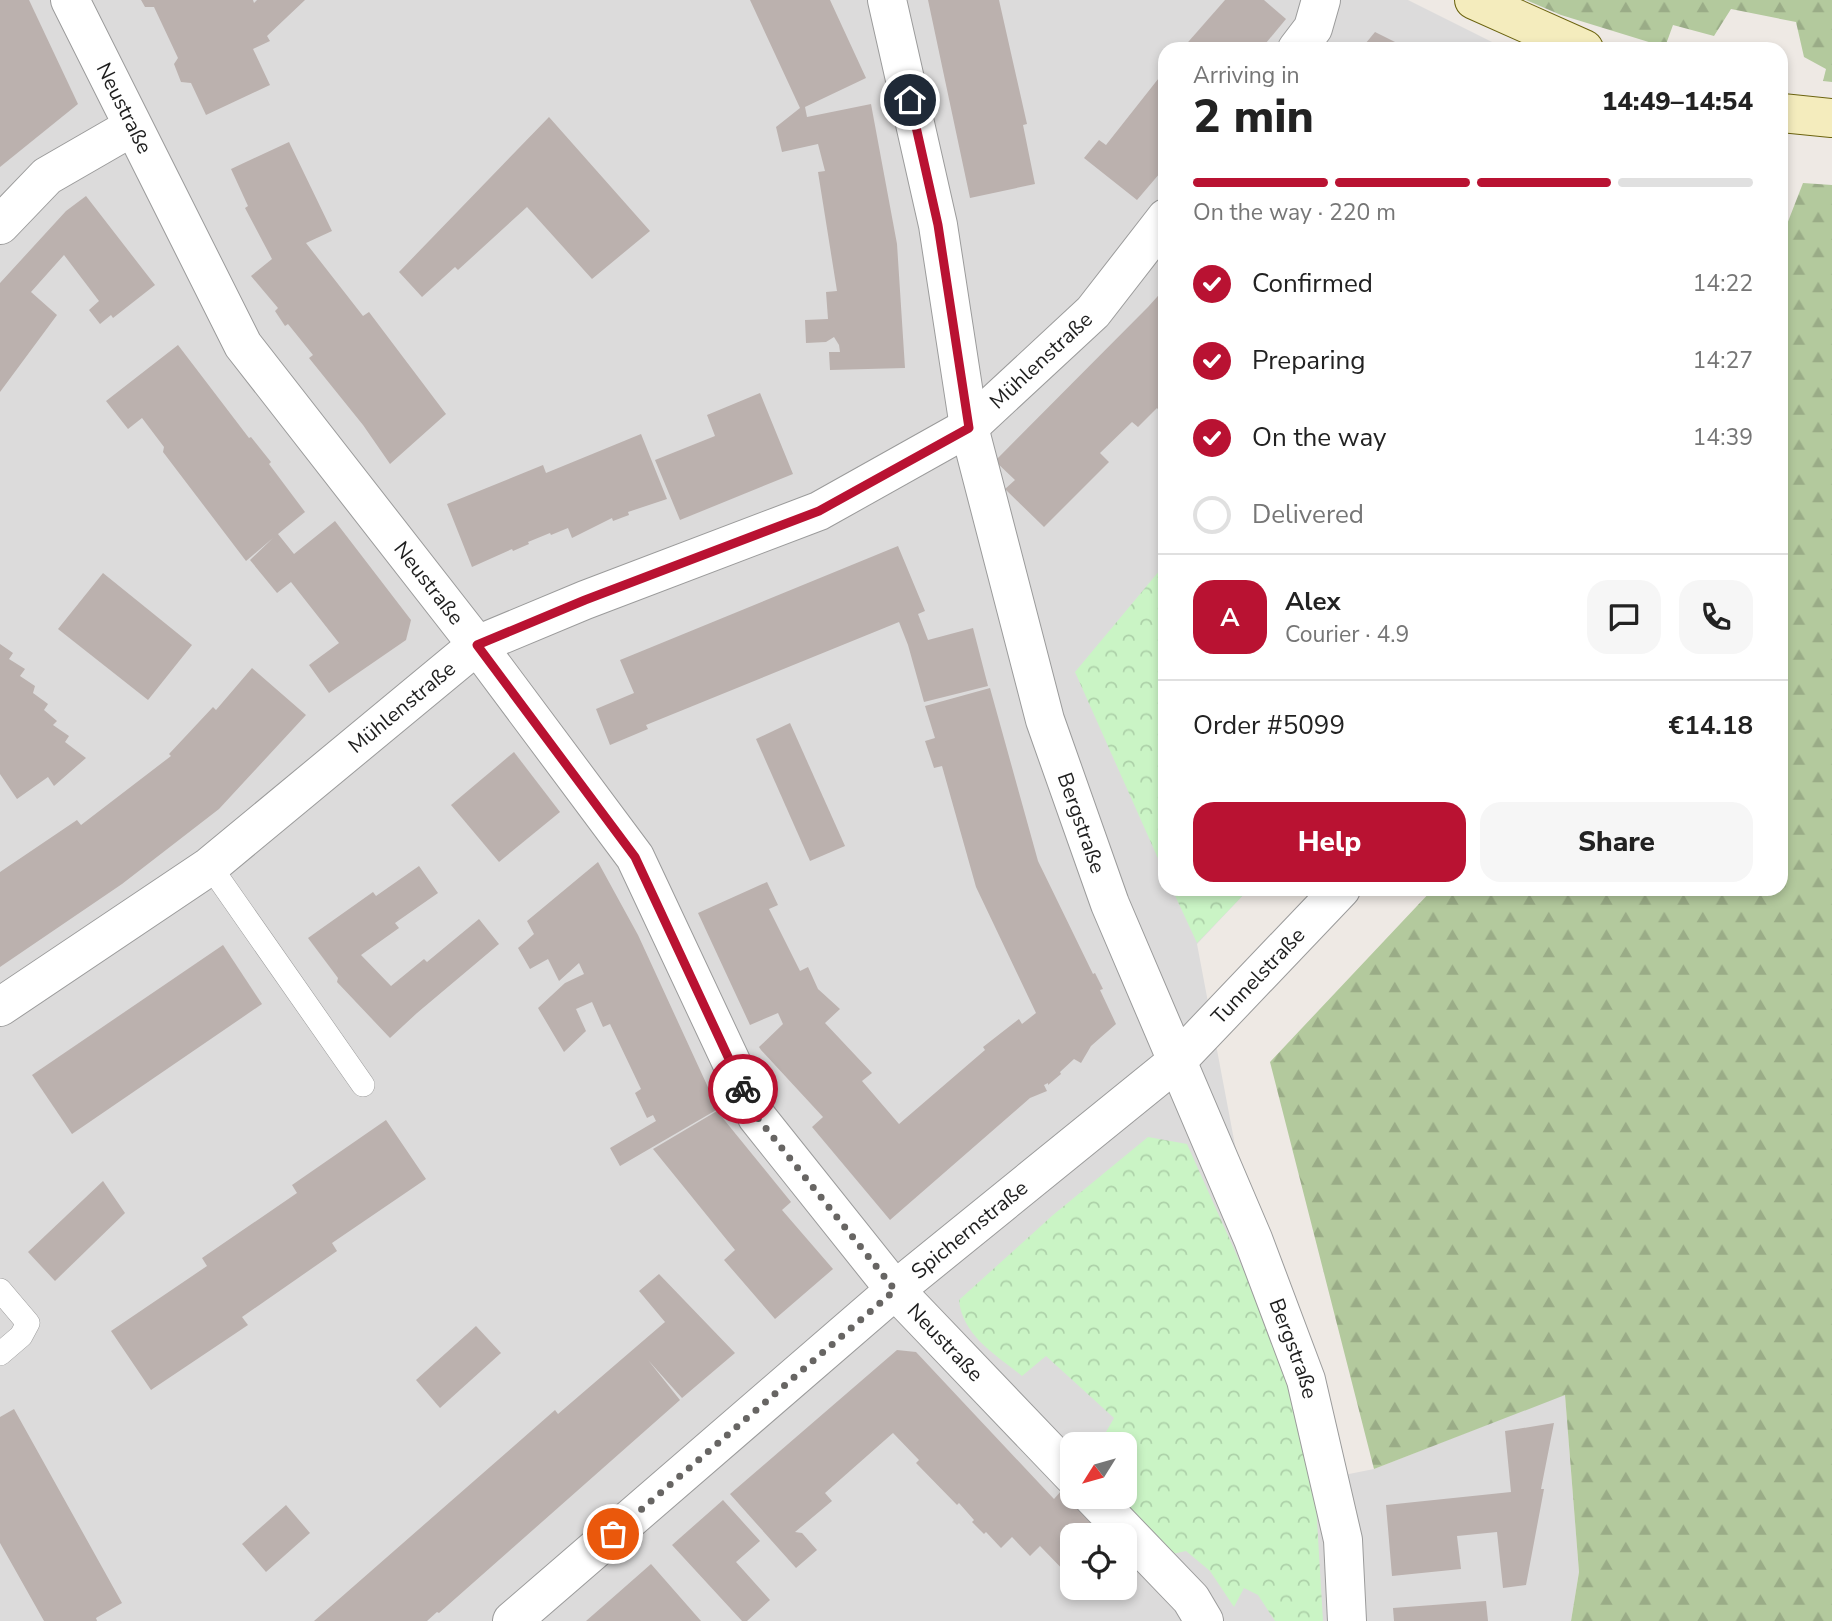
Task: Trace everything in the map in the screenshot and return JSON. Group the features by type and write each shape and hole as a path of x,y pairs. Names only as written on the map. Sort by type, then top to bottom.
{"main road":[{"path":"1474,0 1568,42"},
{"path":"1788,114 1832,118"}],"street":[{"name":"Neustraße","path":"70,0 243,345 477,645 635,857 757,1117 895,1290 1060,1462"},
{"name":"Bergstraße","path":"887,0 938,225 969,428 1045,720 1110,904 1253,1239 1306,1380 1343,1541 1347,1621"},
{"path":"1302,42 1313,28 1321,0"},
{"path":"0,225 47,176 132,127"},
{"name":"Mühlenstraße","path":"0,1007 210,866 477,645 585,600 819,511 969,428 1093,312 1158,228"},
{"name":"Tunnelstraße","path":"1176,1062 1334,896"},
{"name":"Spichernstraße","path":"512,1621 895,1290 1176,1062"},
{"path":"1103,1509 1187,1614"}],"lane":[{"path":"210,866 363,1085"},
{"path":"0,1290 28,1323 21,1336 0,1354"}],"shaded area":[{"path":"0,0 1408,0 1492,42 1158,42 1158,896 1242,896 1197,944 1299,1484 1374,1469 1565,1394 1579,1572 1571,1621 0,1621"}],"green space":[{"path":"1526,0 1832,0 1832,82 1823,81 1826,69 1804,57 1796,22 1731,9 1714,36 1673,25 1667,42 1649,42 1561,15"},
{"path":"1803,183 1832,185 1832,1621 1571,1621 1579,1572 1565,1395 1374,1469 1270,1062 1426,896 1788,896 1788,222"},
{"path":"1158,572 1158,858 1075,672"},
{"path":"1175,896 1242,896 1197,943"},
{"path":"1148,1137 1187,1144 1298,1392 1315,1487 1323,1621 1275,1621 1258,1595 1244,1588 1234,1607 1210,1571 1186,1551 1168,1555 1126,1509 1138,1508 1138,1432 1106,1432 1114,1418 1046,1356 1022,1376 991,1352 966,1324 959,1300 1053,1215"}],"building":[{"path":"0,0 29,0 78,104 0,167"},
{"path":"141,0 253,0 254,3 257,0 305,0 267,36 270,41 253,49 270,85 206,115 191,83 181,82 174,64 178,58 154,7 145,7"},
{"path":"750,0 830,0 866,78 805,107 807,117 871,104 897,244 905,368 830,370 829,352 840,352 834,337 826,342 806,343 805,320 828,319 826,292 837,291 818,172 825,171 818,144 782,152 776,127 800,108"},
{"path":"928,0 999,0 1027,124 1023,125 1035,184 970,198"},
{"path":"1225,0 1264,0 1286,19 1267,42 1188,42"},
{"path":"1375,32 1395,42 1367,42"},
{"path":"1158,79 1158,175 1137,200 1084,158 1099,140 1106,145"},
{"path":"549,117 650,231 592,279 527,207 458,270 455,267 422,297 399,272"},
{"path":"289,142 332,231 306,243 363,316 369,312 446,414 390,464 363,425 309,358 313,355 288,324 285,326 275,311 278,308 251,276 272,259 245,208 248,206 231,169"},
{"path":"86,196 155,285 113,318 111,315 100,324 89,310 99,301 64,255 31,292 57,315 0,392 0,283 66,211"},
{"path":"1158,296 1158,409 1138,427 1132,422 1100,453 1109,462 1044,527 1005,489 1015,480 995,461"},
{"path":"178,345 249,438 251,437 271,462 269,464 305,512 278,534 294,554 335,521 411,620 406,640 329,693 309,665 339,643 291,582 277,593 250,560 273,538 246,561 163,452 164,447 142,418 128,429 106,401"},
{"path":"760,393 793,474 680,520 655,460 715,436 707,415"},
{"path":"641,434 667,499 628,512 629,515 613,521 612,518 572,538 568,528 551,535 550,533 472,567 447,504 543,465 546,473"},
{"path":"898,546 925,611 918,614 928,640 973,628 988,686 924,702 899,622 646,725 648,729 610,745 596,709 634,693 620,660"},
{"path":"103,573 192,645 148,700 58,629"},
{"path":"0,644 13,653 9,659 25,669 20,676 35,686 33,693 48,704 44,710 57,721 53,725 69,736 65,742 86,758 54,786 48,777 17,799 0,774"},
{"path":"252,668 306,715 219,809 122,884 0,967 0,872 77,820 81,825 171,756 169,754 213,707 216,710"},
{"path":"990,688 1038,861 1093,974 1095,973 1103,989 1100,990 1116,1024 1091,1046 1081,1063 1074,1059 1061,1074 1048,1085 1044,1085 1047,1091 1030,1098 890,1220 812,1127 823,1117 759,1047 783,1024 778,1013 750,1025 698,913 767,882 778,905 769,909 800,971 808,967 818,989 840,1009 825,1023 872,1073 862,1081 899,1124 985,1050 983,1047 1019,1019 1022,1024 1036,1013 976,887 942,766 934,768 925,741 935,738 925,706"},
{"path":"790,723 845,846 810,861 756,739"},
{"path":"514,752 560,812 499,862 451,805"},
{"path":"598,862 638,935 718,1109 620,1166 610,1148 656,1121 653,1115 647,1118 635,1093 641,1089 610,1024 603,1027 592,1002 576,1009 586,1031 564,1052 538,1008 565,983 584,974 579,963 559,981 548,959 530,969 518,948 534,934 527,921"},
{"path":"419,866 438,893 395,923 399,928 361,955 391,986 424,959 427,962 479,919 499,944 390,1038 337,982 338,978 308,938 373,892 376,896"},
{"path":"223,945 262,1004 72,1134 32,1075"},
{"path":"717,1111 791,1202 782,1210 833,1269 775,1319 724,1260 735,1250 653,1149"},
{"path":"386,1120 426,1179 332,1243 337,1251 242,1317 248,1325 151,1390 111,1331 207,1266 202,1258 297,1193 292,1185"},
{"path":"103,1181 125,1213 55,1281 28,1252"},
{"path":"659,1274 735,1353 682,1398 648,1360 680,1400 427,1621 314,1621 555,1410 558,1414 665,1322 639,1291"},
{"path":"476,1326 501,1353 440,1408 416,1380"},
{"path":"897,1350 916,1352 1054,1499 1060,1492 1060,1509 1080,1509 1094,1523 1060,1523 1060,1567 1040,1546 1030,1556 1012,1537 1001,1548 972,1522 974,1520 959,1503 957,1505 916,1463 919,1460 893,1433 825,1493 832,1501 795,1532 802,1533 817,1550 796,1568 730,1494"},
{"path":"14,1409 122,1603 96,1618 97,1621 44,1621 0,1543 0,1417"},
{"path":"1554,1423 1526,1585 1503,1588 1497,1532 1457,1536 1461,1569 1392,1576 1386,1505 1511,1492 1505,1431"},
{"path":"723,1500 760,1541 736,1562 770,1600 747,1621 742,1621 672,1545"},
{"path":"286,1505 310,1533 266,1572 242,1544"},
{"path":"651,1564 701,1621 586,1621 618,1593"},
{"path":"1486,1601 1488,1621 1394,1621 1393,1608"}],"way so far":[{"path":"613,1534 895,1290 757,1117 743,1089"}],"route":[{"path":"743,1089 635,857 477,645 585,600 819,511 969,428 938,225 910,100"}]}
